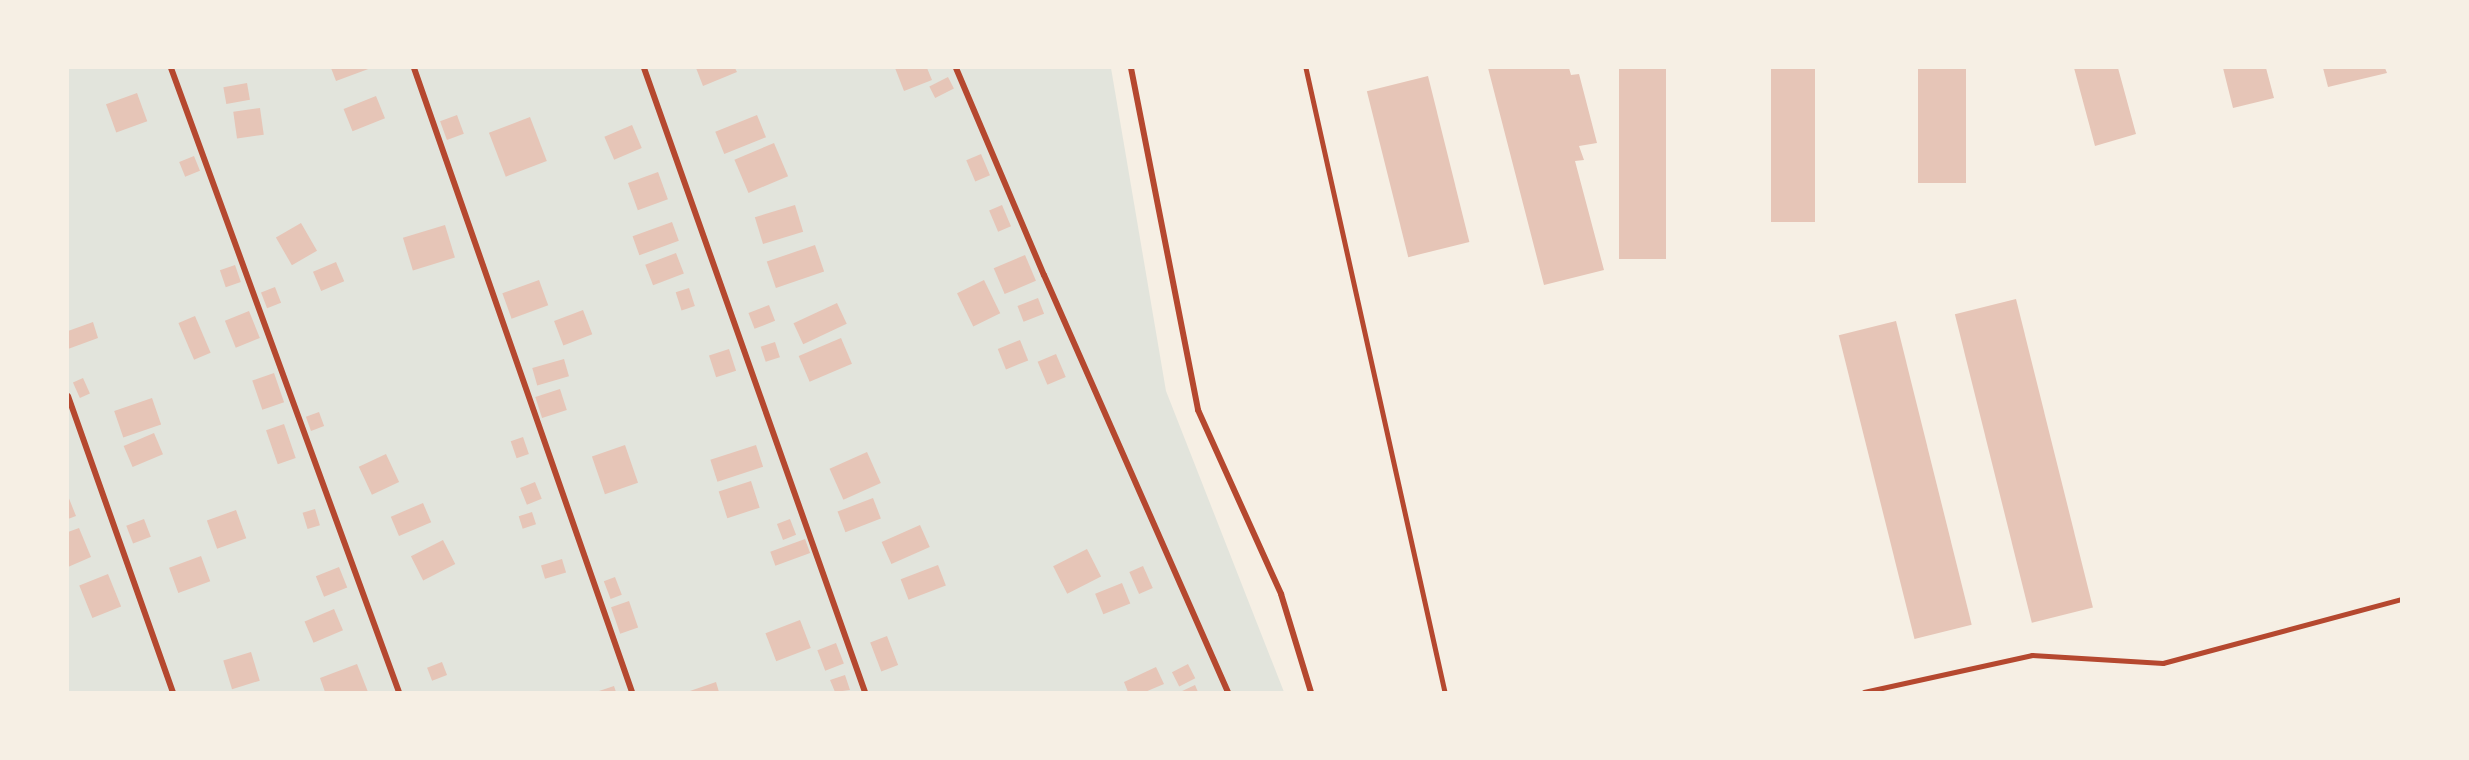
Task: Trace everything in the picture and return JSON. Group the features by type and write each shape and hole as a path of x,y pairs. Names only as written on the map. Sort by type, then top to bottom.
{"street":[{"path":"171,68 399,693"},
{"path":"414,68 632,693"},
{"path":"644,68 865,693"},
{"path":"956,68 1048,286 1228,693"},
{"path":"1131,68 1198,410 1281,594 1311,693"},
{"path":"68,396 173,693"}],"lane":[{"path":"1306,68 1445,693"},
{"path":"1864,693 2032,655 2163,663 2402,599"}],"shaded area":[{"path":"68,68 1111,68 1166,391 1284,692 68,692"}],"building":[{"path":"331,68 371,68 336,81"},
{"path":"696,68 735,68 737,72 703,86"},
{"path":"895,68 927,68 932,80 904,91"},
{"path":"1488,68 1569,68 1571,75 1579,74 1597,143 1579,146 1584,160 1575,161 1604,270 1544,285"},
{"path":"1619,68 1666,68 1666,259 1619,259"},
{"path":"1771,68 1815,68 1815,222 1771,222"},
{"path":"1918,68 1966,68 1966,183 1918,183"},
{"path":"2074,68 2118,68 2136,134 2095,146"},
{"path":"2223,68 2266,68 2274,98 2233,108"},
{"path":"2323,68 2385,68 2387,73 2328,87"},
{"path":"1428,76 1469,242 1408,257 1367,91"},
{"path":"948,77 954,89 935,98 929,87"},
{"path":"247,83 250,100 226,104 223,87"},
{"path":"137,93 147,121 116,132 106,104"},
{"path":"376,96 385,118 353,131 344,109"},
{"path":"260,108 264,135 237,138 233,112"},
{"path":"457,115 464,134 447,140 440,121"},
{"path":"757,115 766,137 724,154 715,132"},
{"path":"530,117 547,161 506,177 489,133"},
{"path":"632,125 642,148 614,160 604,137"},
{"path":"774,143 788,176 748,193 734,160"},
{"path":"981,154 990,175 975,181 966,160"},
{"path":"194,156 200,171 185,177 179,162"},
{"path":"658,172 668,199 638,210 628,183"},
{"path":"795,205 803,232 763,244 755,217"},
{"path":"1002,205 1011,226 998,232 989,210"},
{"path":"672,222 679,241 639,255 633,236"},
{"path":"301,223 317,251 292,265 276,237"},
{"path":"445,225 455,258 413,270 403,238"},
{"path":"815,245 824,271 776,288 767,262"},
{"path":"676,253 684,274 653,285 645,265"},
{"path":"1025,255 1036,281 1005,294 994,268"},
{"path":"336,262 344,281 321,291 313,272"},
{"path":"235,265 241,282 226,287 220,270"},
{"path":"539,280 548,305 512,319 502,293"},
{"path":"984,280 1000,313 973,326 957,293"},
{"path":"275,287 281,303 267,308 261,292"},
{"path":"689,288 695,306 682,310 676,292"},
{"path":"1038,298 1044,314 1024,322 1017,306"},
{"path":"2016,299 2093,608 2032,623 1955,314"},
{"path":"837,303 847,324 803,344 793,323"},
{"path":"769,305 775,321 755,329 748,313"},
{"path":"583,310 592,334 563,345 554,321"},
{"path":"249,311 260,338 236,348 225,321"},
{"path":"195,316 211,353 194,360 178,323"},
{"path":"1896,321 1972,625 1914,639 1839,335"},
{"path":"93,322 98,338 68,349 68,331"},
{"path":"841,338 852,364 810,382 799,356"},
{"path":"1020,340 1028,360 1006,369 998,349"},
{"path":"775,342 780,357 766,362 761,347"},
{"path":"729,349 736,371 716,377 709,355"},
{"path":"1056,354 1066,377 1047,385 1038,362"},
{"path":"564,359 569,376 537,385 532,368"},
{"path":"274,373 284,402 262,410 252,380"},
{"path":"83,378 90,394 80,398 73,382"},
{"path":"560,389 567,410 542,418 535,397"},
{"path":"152,398 161,424 123,437 114,411"},
{"path":"319,412 324,426 311,431 306,417"},
{"path":"284,424 296,458 278,464 266,430"},
{"path":"154,433 163,454 133,467 124,446"},
{"path":"523,437 529,454 517,458 511,441"},
{"path":"625,445 638,483 605,494 592,456"},
{"path":"756,445 763,467 717,482 710,460"},
{"path":"867,452 881,483 843,500 830,469"},
{"path":"386,454 399,482 372,495 359,467"},
{"path":"751,481 760,508 727,518 719,492"},
{"path":"535,482 542,499 527,505 520,488"},
{"path":"68,496 76,516 68,519"},
{"path":"873,498 881,519 845,532 838,512"},
{"path":"423,503 431,522 399,536 391,517"},
{"path":"315,509 320,525 308,529 303,513"},
{"path":"236,510 246,538 217,549 207,521"},
{"path":"532,512 536,524 523,529 519,516"},
{"path":"144,519 151,537 133,544 126,526"},
{"path":"790,519 796,535 783,540 777,524"},
{"path":"920,525 930,547 891,564 882,542"},
{"path":"79,528 91,557 68,567 68,532"},
{"path":"805,539 810,553 775,566 770,552"},
{"path":"443,540 455,564 423,580 411,556"},
{"path":"1087,549 1101,577 1067,594 1053,566"},
{"path":"201,556 210,581 178,593 169,568"},
{"path":"562,559 566,572 545,579 541,565"},
{"path":"938,565 946,586 909,600 901,579"},
{"path":"1143,566 1153,588 1139,594 1129,572"},
{"path":"339,567 347,587 324,597 316,576"},
{"path":"108,574 121,606 92,618 79,586"},
{"path":"615,577 622,595 611,599 604,581"},
{"path":"1122,583 1130,603 1103,614 1095,594"},
{"path":"629,601 638,627 620,634 611,607"},
{"path":"334,609 343,630 314,643 305,622"},
{"path":"800,620 811,648 776,661 765,633"},
{"path":"887,636 898,665 881,671 870,642"},
{"path":"836,643 844,664 825,671 817,650"},
{"path":"251,652 260,681 232,689 223,660"},
{"path":"442,662 447,675 432,681 427,668"},
{"path":"357,664 368,692 325,692 320,678"},
{"path":"1188,664 1195,678 1179,686 1172,672"},
{"path":"1156,667 1164,684 1145,692 1128,692 1124,682"},
{"path":"845,675 850,690 835,692 830,680"},
{"path":"716,682 719,692 687,692"},
{"path":"1195,685 1198,692 1180,692"},
{"path":"614,686 616,692 596,692"}]}
